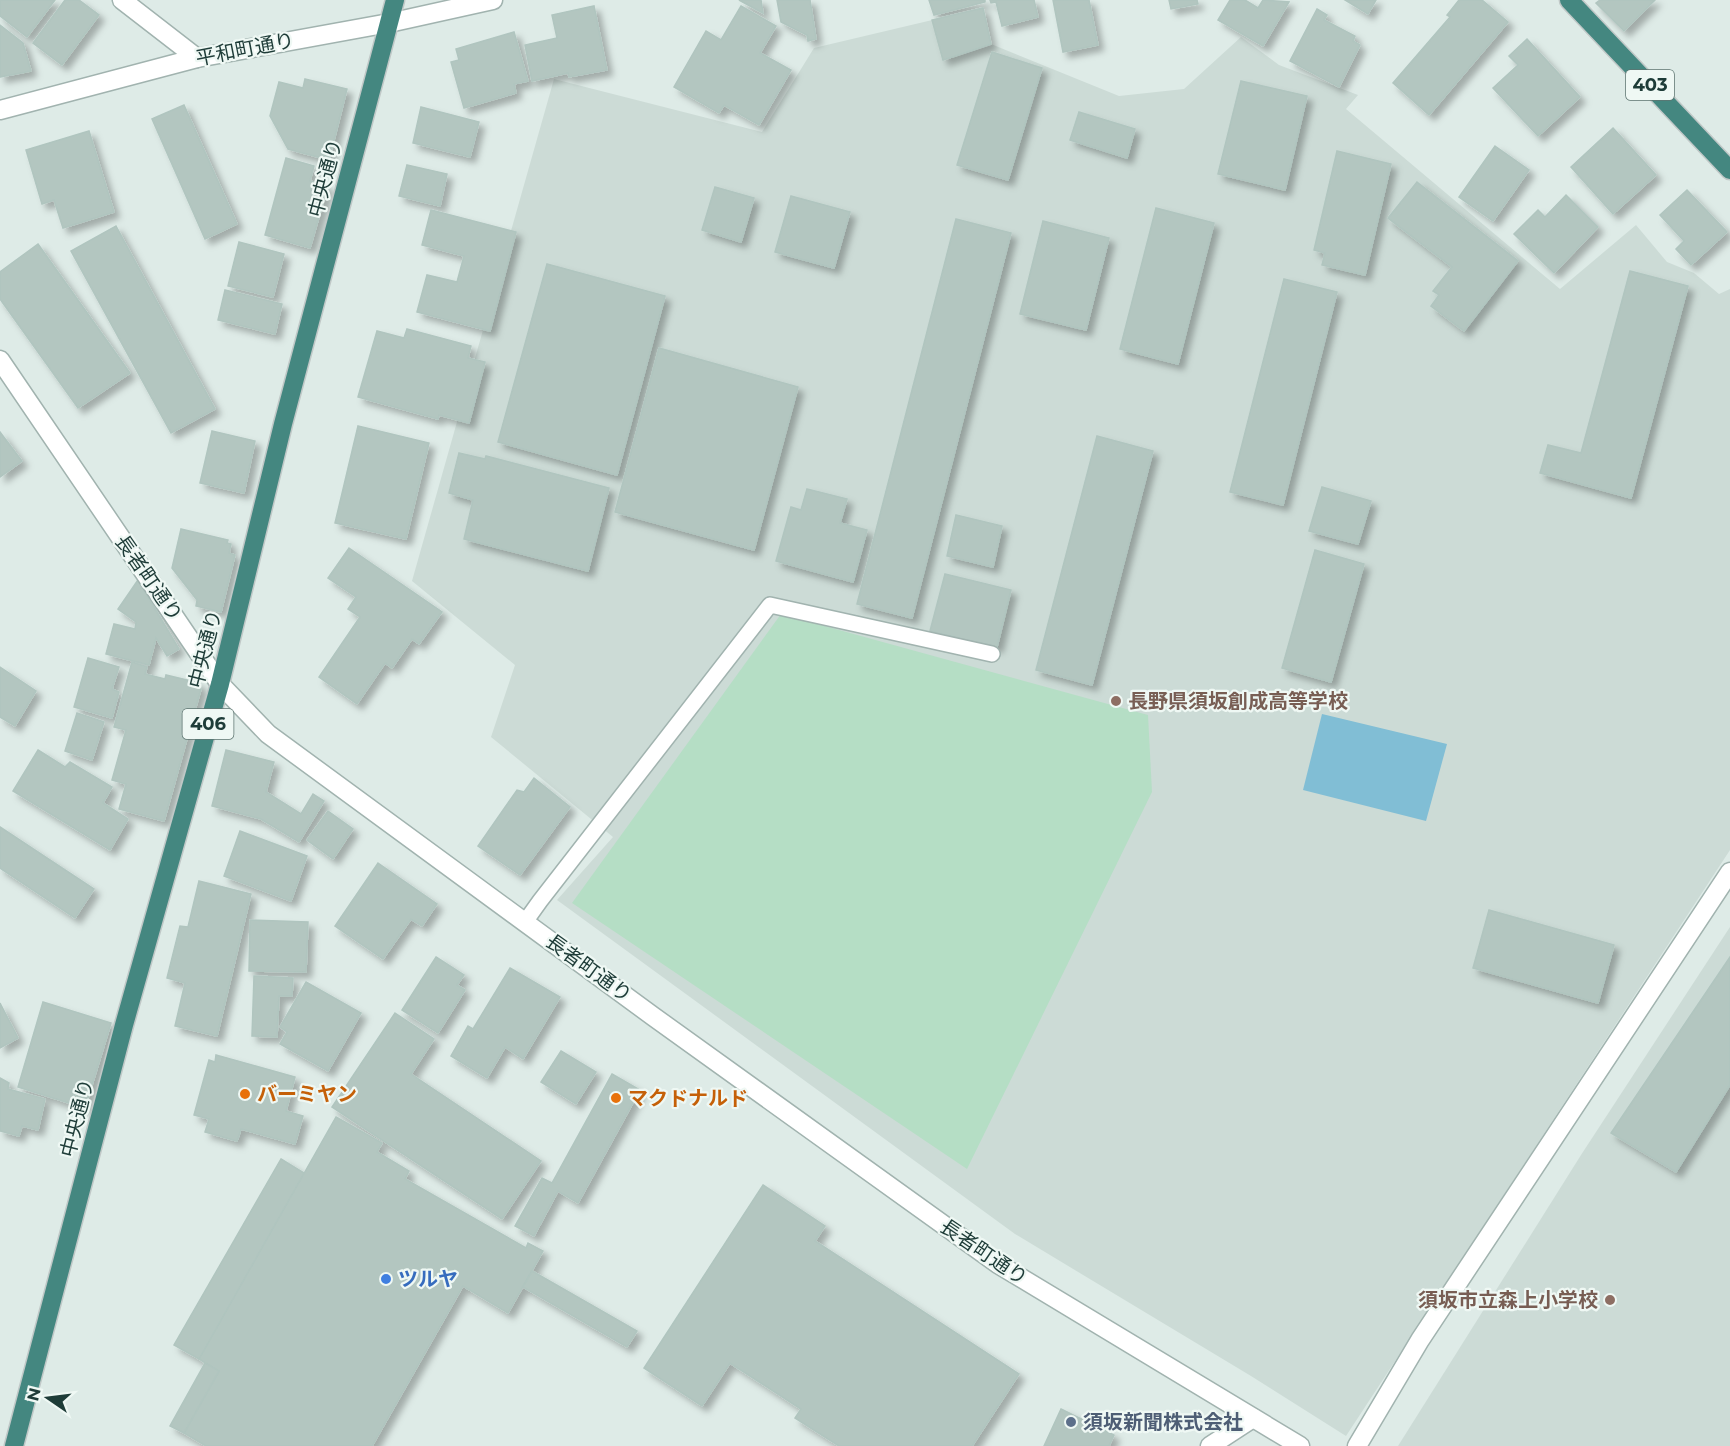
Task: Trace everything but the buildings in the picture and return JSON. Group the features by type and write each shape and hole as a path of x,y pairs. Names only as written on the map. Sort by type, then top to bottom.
{"highway":[{"name":"中央通り","path":"14,1446 124,1025 220,684 283,424 395,0"},
{"name":"403","path":"1569,0 1730,170"}],"street":[{"name":"平和町通り","path":"0,110 197,58 389,23 493,0"},
{"path":"128,2 197,58"},
{"name":"長者町通り","path":"0,360 220,684 268,734 998,1264 1300,1446"},
{"path":"1357,1446 1420,1340 1730,872"},
{"path":"1210,1446 1253,1418"}],"lane":[{"path":"525,922 770,604 992,654"}],"shaded area":[{"name":"長野県須坂創成高等学校","path":"983,8 991,44 1119,96 1184,89 1241,37 1279,65 1358,95 1346,109 1560,289 1636,225 1667,262 1694,273 1719,294 1730,289 1730,850 1346,1436 1015,1234 557,900 613,837 491,737 515,665 412,581 554,79 762,132 814,48"},
{"name":"須坂市立森上小学校","path":"1730,927 1730,1446 1398,1446 1581,1155"}],"green space":[{"path":"781,614 1148,715 1152,792 967,1169 572,903"}],"water":[{"path":"1322,714 1447,744 1426,821 1303,790"}],"place":[{"name":"長野県須坂創成高等学校","path":"1116,701"},
{"name":"バーミヤン","path":"245,1094"},
{"name":"マクドナルド","path":"616,1098"},
{"name":"ツルヤ","path":"386,1279"},
{"name":"須坂市立森上小学校","path":"1610,1300"},
{"name":"須坂新聞株式会社","path":"1071,1422"}]}
